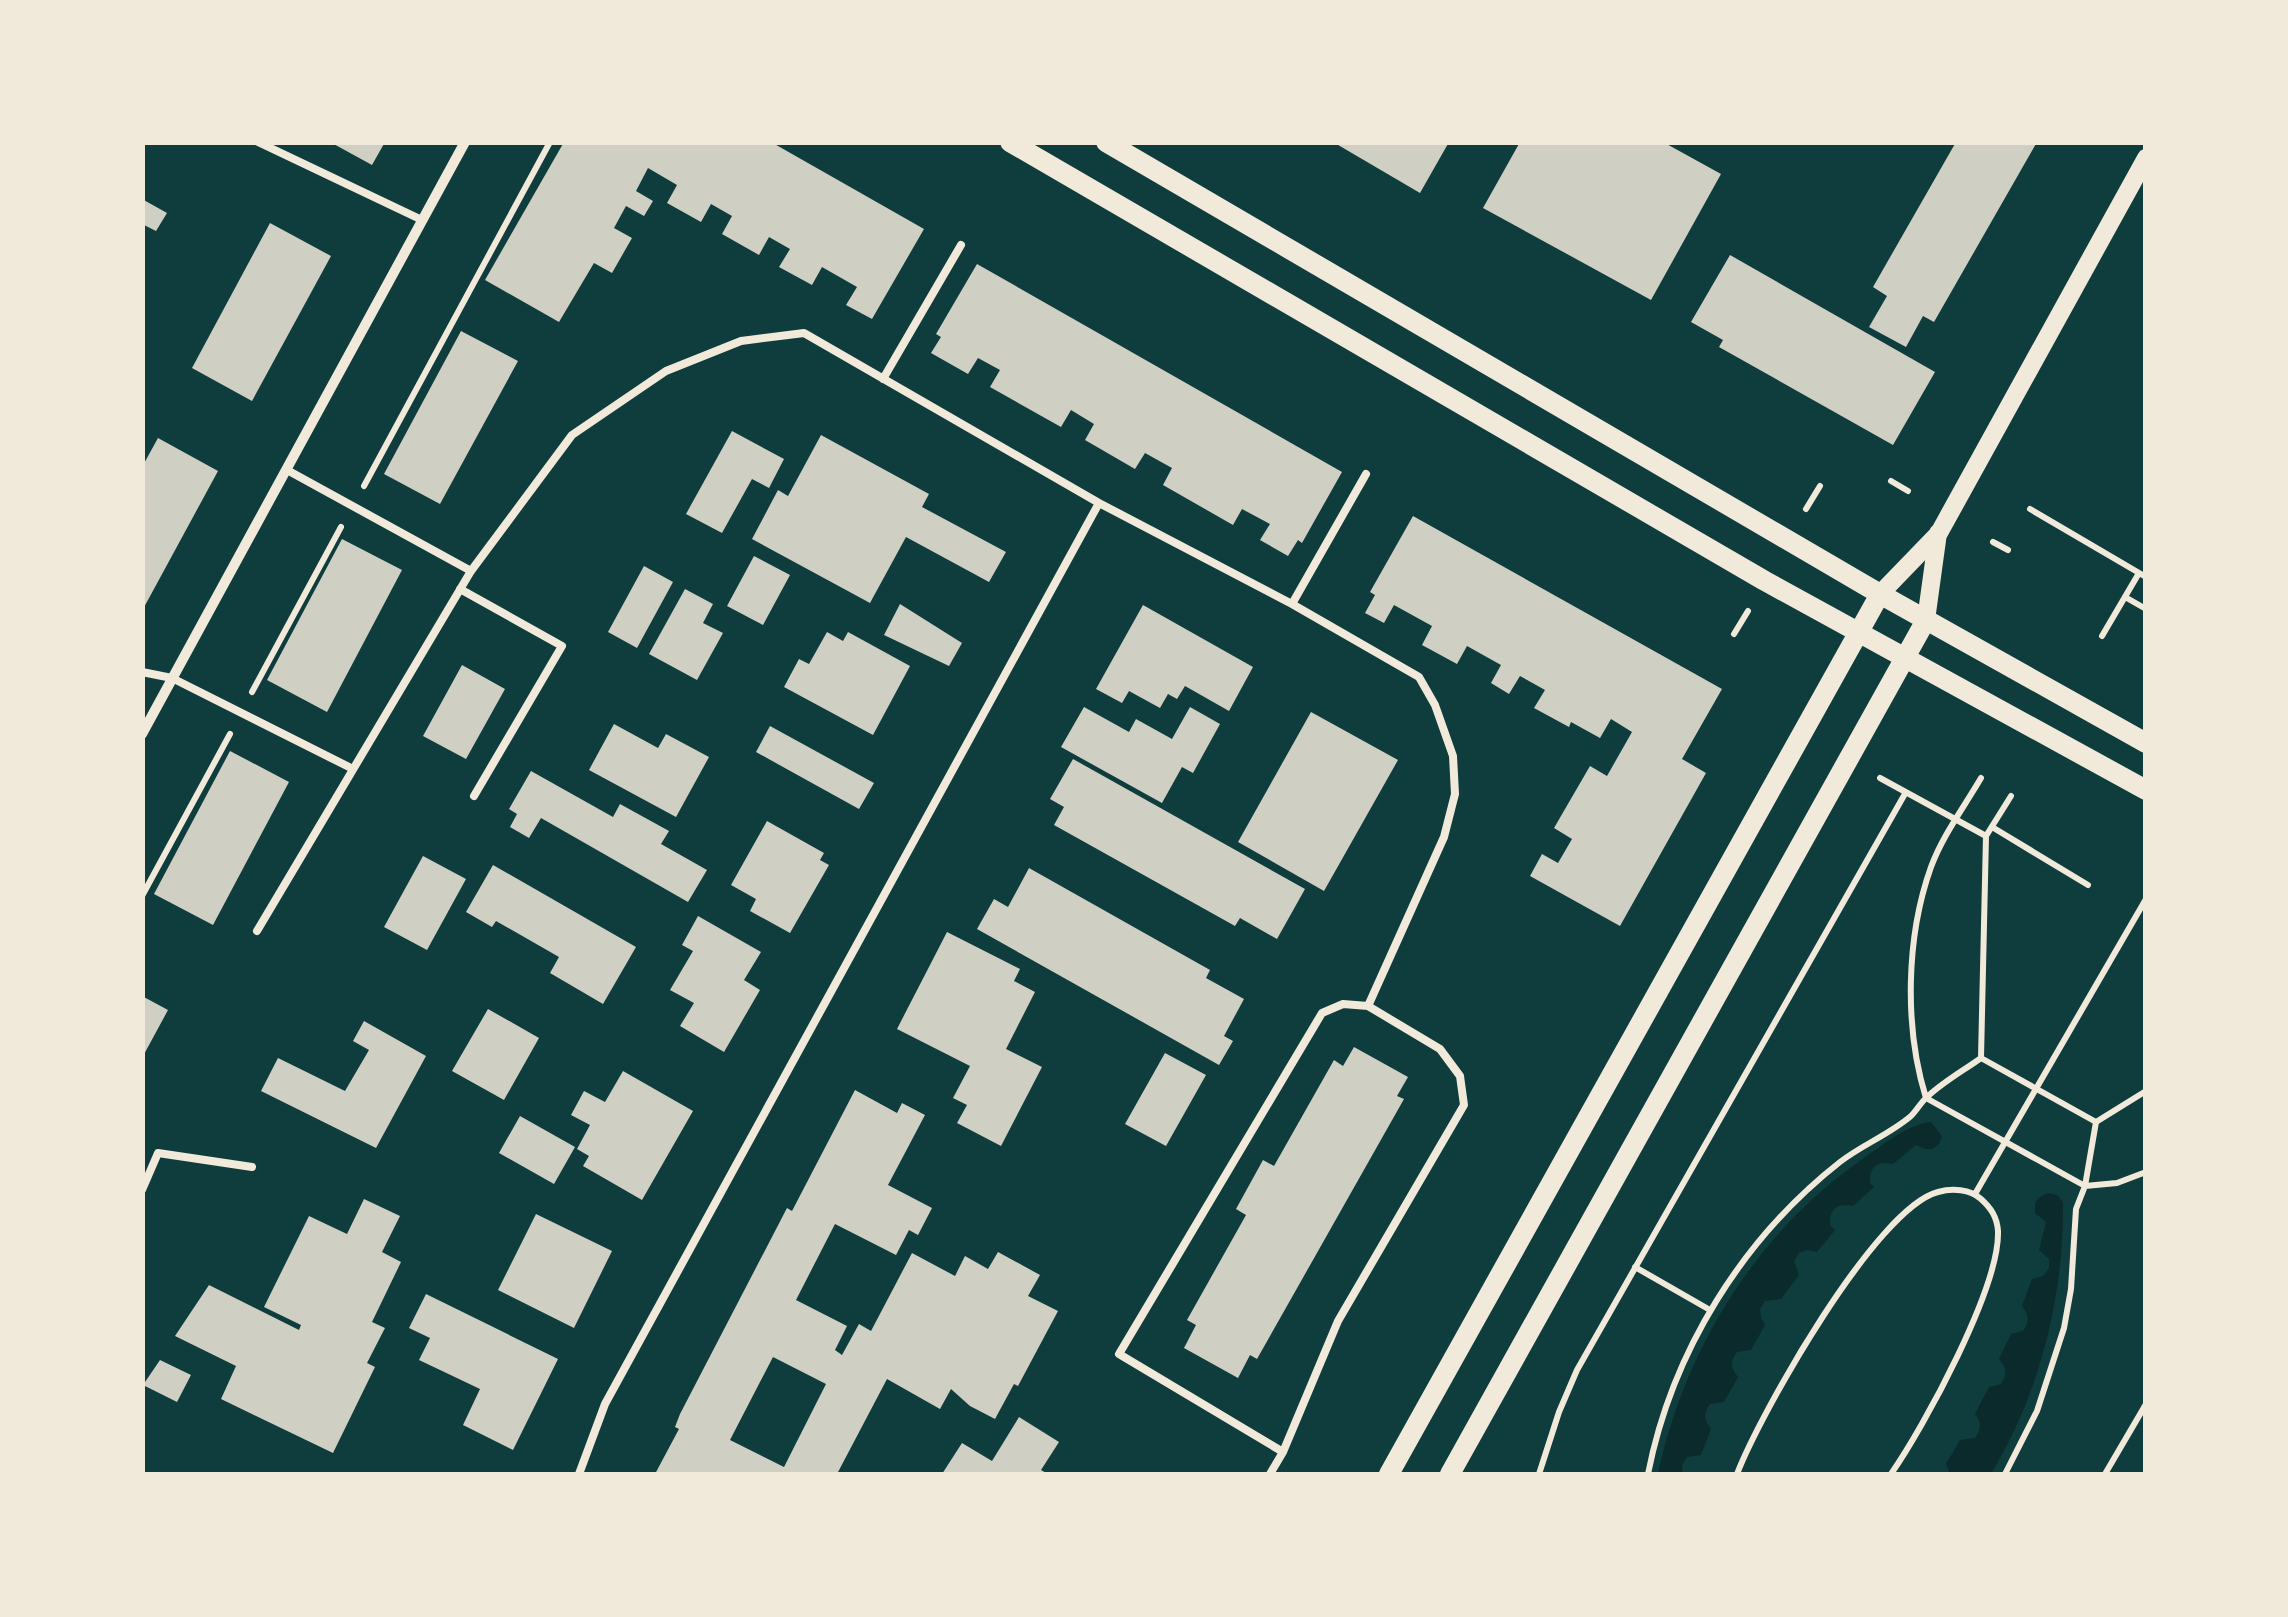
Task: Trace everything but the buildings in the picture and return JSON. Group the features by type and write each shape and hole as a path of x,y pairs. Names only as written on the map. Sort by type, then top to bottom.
{"main road":[{"path":"1010,142 1858,633 2146,790"},
{"path":"1106,142 1880,594 2146,744"},
{"path":"1389,1474 1880,594"},
{"path":"1450,1474 1926,620"}],"street":[{"path":"142,734 465,142"},
{"path":"1880,594 1938,532 2146,158"},
{"path":"1926,620 1938,532"}],"lane":[{"path":"258,142 422,220"},
{"path":"883,379 961,245"},
{"path":"257,932 460,589 572,435 666,371 741,342 804,334 1099,503 1292,604 1419,677 1435,705 1453,756 1455,794 1444,837 1368,1006"},
{"path":"286,470 472,571"},
{"path":"1292,604 1366,474"},
{"path":"579,1474 606,1404 1099,503"},
{"path":"460,589 562,646 474,796"},
{"path":"142,672 172,678 351,768"},
{"path":"1270,1474 1283,1452 1338,1320 1464,1105 1460,1076 1440,1050 1368,1006 1342,1004 1322,1013 1119,1354 1283,1452"},
{"path":"142,1190 158,1153 252,1167"}],"path":[{"path":"1890,481 1908,492"},
{"path":"1806,510 1820,486"},
{"path":"2030,509 2142,575 2102,636"},
{"path":"1993,542 2008,550"},
{"path":"2125,596 2146,609"},
{"path":"1734,634 1748,610"},
{"path":"1880,778 1986,836"},
{"path":"1926,1098 1915,1036 1914,944 1932,865 1982,778"},
{"path":"1539,1474 1567,1390 1906,792"},
{"path":"1981,1058 1986,836 2010,796"},
{"path":"1992,828 2088,885"},
{"path":"1975,1194 2146,900"},
{"path":"1648,1474 1665,1408 1689,1350 1710,1310 1751,1252 1807,1190 1870,1140 1912,1116 1926,1098 1981,1058"},
{"path":"1981,1058 2096,1122"},
{"path":"2005,1474 2024,1441 2052,1373 2071,1290 2076,1209 2085,1186 2096,1122 2146,1091"},
{"path":"1926,1098 2085,1186 2117,1183 2146,1172"},
{"path":"1738,1474 1776,1392 1821,1318 1895,1223 1920,1200 1937,1192 1957,1190 1975,1194 1992,1208 1998,1226 1998,1244 1990,1272 1966,1336 1933,1404 1891,1474"},
{"path":"1635,1268 1710,1310"},
{"path":"2104,1474 2146,1404"}],"water":[{"path":"1931,1122 1942,1136 1938,1145 1928,1149 1916,1145 1893,1164 1875,1166 1870,1177 1874,1187 1853,1206 1835,1208 1830,1225 1835,1230 1817,1252 1799,1253 1794,1261 1799,1275 1781,1299 1765,1301 1760,1309 1765,1325 1751,1350 1737,1352 1733,1359 1732,1367 1738,1377 1724,1402 1710,1404 1708,1408 1705,1417 1711,1429 1701,1455 1687,1457 1682,1465 1683,1474 1658,1474 1670,1427 1707,1338 1759,1257 1790,1221 1864,1158 1896,1136"},
{"path":"2048,1193 2063,1202 2062,1237 2054,1308 2036,1377 1991,1474 1950,1474 1946,1464 1960,1440 1975,1438 1979,1432 1975,1414 1989,1387 2003,1380 2005,1368 1999,1359 2011,1334 2023,1331 2027,1324 2022,1306 2032,1279 2043,1276 2049,1268 2049,1259 2039,1250 2046,1222 2035,1213 2037,1200"}]}
